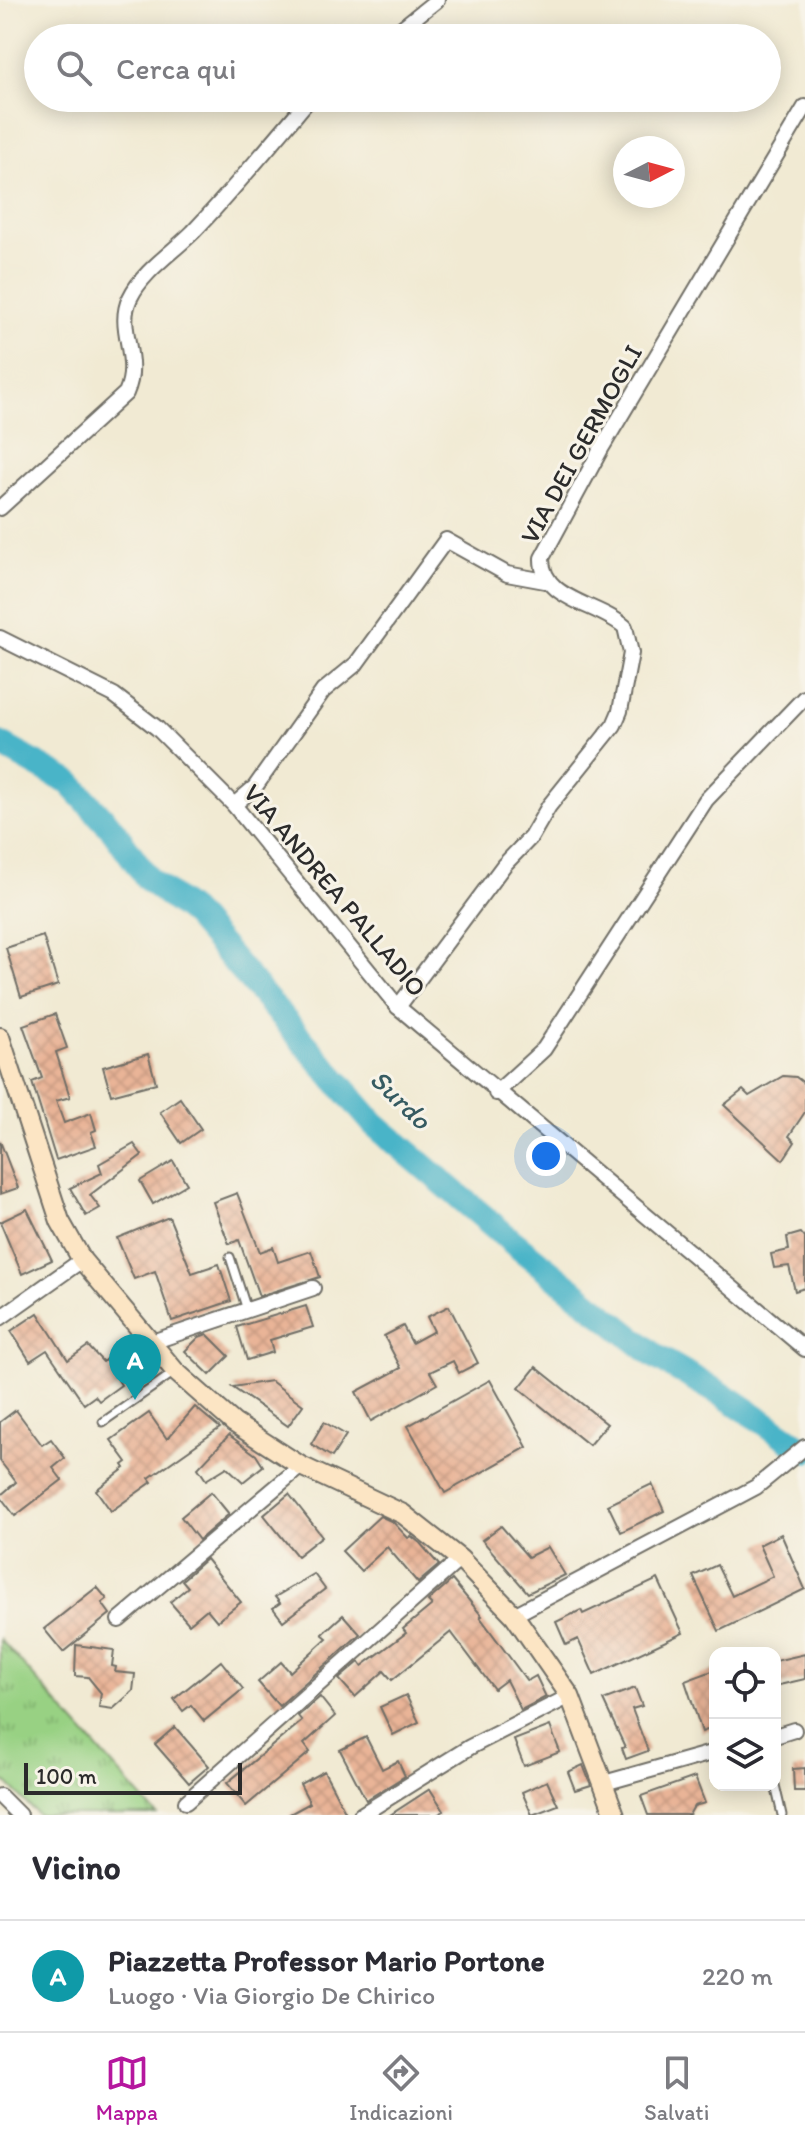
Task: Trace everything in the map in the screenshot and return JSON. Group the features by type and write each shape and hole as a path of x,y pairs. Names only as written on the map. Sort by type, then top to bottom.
{"main road":[{"path":"2,1046 60,1221 82,1260 175,1371 234,1423 301,1466 403,1514 460,1559 514,1615 570,1696 615,1815"}],"street":[{"path":"407,24 437,0"},
{"name":"VIA DEI GERMOGLI","path":"398,1007 504,865 531,837 549,806 600,746 620,711 631,653 625,627 545,581 542,558 805,107"},
{"path":"0,508 126,393 133,377 126,326 130,297 144,278 207,217 298,112"},
{"path":"234,805 255,787 323,691 356,664 446,540 507,574 545,581"},
{"name":"VIA ANDREA PALLADIO","path":"0,638 114,695 157,728 234,805 398,1007 496,1093 805,1349"},
{"path":"496,1093 544,1049 706,800 804,698"},
{"path":"0,1318 82,1260"},
{"path":"149,1343 313,1288"},
{"path":"514,1615 756,1487 805,1447"},
{"path":"119,1620 301,1466"},
{"path":"186,1802 460,1559"},
{"path":"361,1815 470,1747 570,1696"},
{"path":"781,1734 794,1730"},
{"path":"604,1783 709,1754"},
{"path":"0,1796 19,1815"}],"lane":[{"path":"230,1257 247,1310"},
{"path":"103,1422 175,1371"},
{"path":"776,1791 782,1815"}],"green space":[{"path":"0,1639 157,1815 38,1815 0,1776"}],"building":[{"path":"43,936 58,985 21,997 6,948"},
{"path":"55,1014 67,1048 56,1052 70,1097 56,1101 64,1123 91,1113 96,1130 91,1132 96,1146 56,1160 32,1082 42,1078 23,1025"},
{"path":"148,1054 156,1083 111,1095 103,1067"},
{"path":"783,1076 796,1077 805,1084 805,1112 789,1136 795,1142 783,1160 724,1105 743,1090 749,1096"},
{"path":"180,1098 201,1129 181,1143 160,1112"},
{"path":"0,1141 18,1188 0,1194"},
{"path":"134,1144 142,1155 90,1195 100,1208 86,1216 70,1188 102,1173 99,1164"},
{"path":"173,1161 187,1184 153,1204 140,1181"},
{"path":"237,1193 260,1252 273,1247 278,1262 311,1251 320,1277 259,1296 239,1240 229,1244 213,1202"},
{"path":"27,1209 52,1260 22,1274 0,1222"},
{"path":"169,1217 192,1273 219,1264 231,1301 172,1321 155,1271 134,1279 117,1238"},
{"path":"801,1233 805,1238 805,1288 795,1291 789,1266 774,1268 771,1254 789,1250 787,1237"},
{"path":"306,1306 313,1327 270,1340 273,1352 247,1360 237,1327"},
{"path":"449,1306 478,1363 459,1373 453,1361 430,1372 437,1384 371,1421 356,1392 401,1368 384,1336 403,1326 412,1343 434,1331 427,1317"},
{"path":"38,1313 68,1360 88,1346 103,1362 106,1359 121,1385 99,1401 95,1396 84,1404 47,1350 30,1361 11,1331"},
{"path":"207,1334 229,1356 210,1375 185,1351 199,1337"},
{"path":"536,1367 607,1424 589,1445 519,1388"},
{"path":"490,1380 527,1447 445,1493 408,1426"},
{"path":"271,1381 303,1405 288,1426 232,1387"},
{"path":"195,1407 220,1428 149,1478 152,1482 111,1511 96,1490 125,1468 123,1465 127,1462 111,1440 149,1413 167,1439"},
{"path":"16,1410 42,1445 51,1439 65,1458 53,1468 62,1480 15,1516 0,1496 16,1482 0,1461 0,1422"},
{"path":"324,1422 346,1435 332,1457 311,1444"},
{"path":"229,1435 256,1455 263,1466 243,1482 227,1467 206,1480 198,1468"},
{"path":"652,1484 664,1511 621,1532 608,1505"},
{"path":"211,1492 229,1514 199,1540 181,1517"},
{"path":"289,1494 322,1536 297,1556 264,1515"},
{"path":"380,1516 393,1522 408,1538 411,1536 420,1543 439,1565 418,1583 387,1547 361,1571 342,1551"},
{"path":"501,1526 528,1557 548,1547 565,1575 528,1593 482,1540"},
{"path":"781,1534 805,1589 719,1631 693,1576 717,1565 732,1596 773,1576 759,1545"},
{"path":"206,1559 241,1602 217,1621 207,1609 189,1624 170,1602 188,1587 182,1580"},
{"path":"314,1574 325,1589 283,1621 273,1608 280,1603 275,1597"},
{"path":"658,1579 683,1633 594,1675 578,1639 566,1645 556,1622 581,1610 583,1614"},
{"path":"452,1580 482,1616 527,1681 536,1676 546,1697 521,1710 506,1680 494,1689 451,1632 392,1680 384,1671 355,1697 339,1679 359,1662 362,1666 406,1633 403,1629 432,1605 428,1601"},
{"path":"97,1587 107,1599 102,1603 110,1614 63,1652 44,1629"},
{"path":"343,1615 360,1634 279,1706 258,1682 281,1662 290,1672 327,1638 322,1634"},
{"path":"76,1645 114,1650 112,1666 116,1667 115,1672 135,1674 133,1691 113,1709 99,1707 101,1693 88,1677 75,1676"},
{"path":"805,1654 805,1679 781,1685 781,1660"},
{"path":"221,1661 243,1689 204,1721 191,1705 183,1711 174,1699"},
{"path":"709,1672 709,1729 702,1732 685,1681"},
{"path":"635,1688 642,1706 632,1709 648,1751 626,1759 622,1748 625,1747 603,1700"},
{"path":"406,1695 419,1722 393,1735 380,1707"},
{"path":"320,1697 335,1716 304,1744 310,1752 246,1806 227,1783 302,1721 298,1716"},
{"path":"550,1726 560,1752 524,1766 514,1740"},
{"path":"175,1727 209,1766 189,1783 155,1744"},
{"path":"366,1737 382,1769 398,1761 405,1776 366,1800 340,1750"},
{"path":"583,1765 591,1785 575,1790 568,1772"},
{"path":"805,1768 805,1791 794,1791 793,1769"},
{"path":"324,1771 347,1815 288,1815 310,1803 300,1784"},
{"path":"695,1777 705,1803 694,1806 689,1815 648,1815 641,1796"},
{"path":"547,1781 558,1805 532,1815 522,1792"},
{"path":"430,1789 444,1811 437,1815 390,1815"}],"waterway":[{"name":"Surdo","path":"0,744 70,783 114,831 148,879 194,915 374,1124 514,1243 655,1356 733,1401 805,1450"}],"place":[{"name":"Piazzetta Professor Mario Portone","path":"135,1400"}]}
